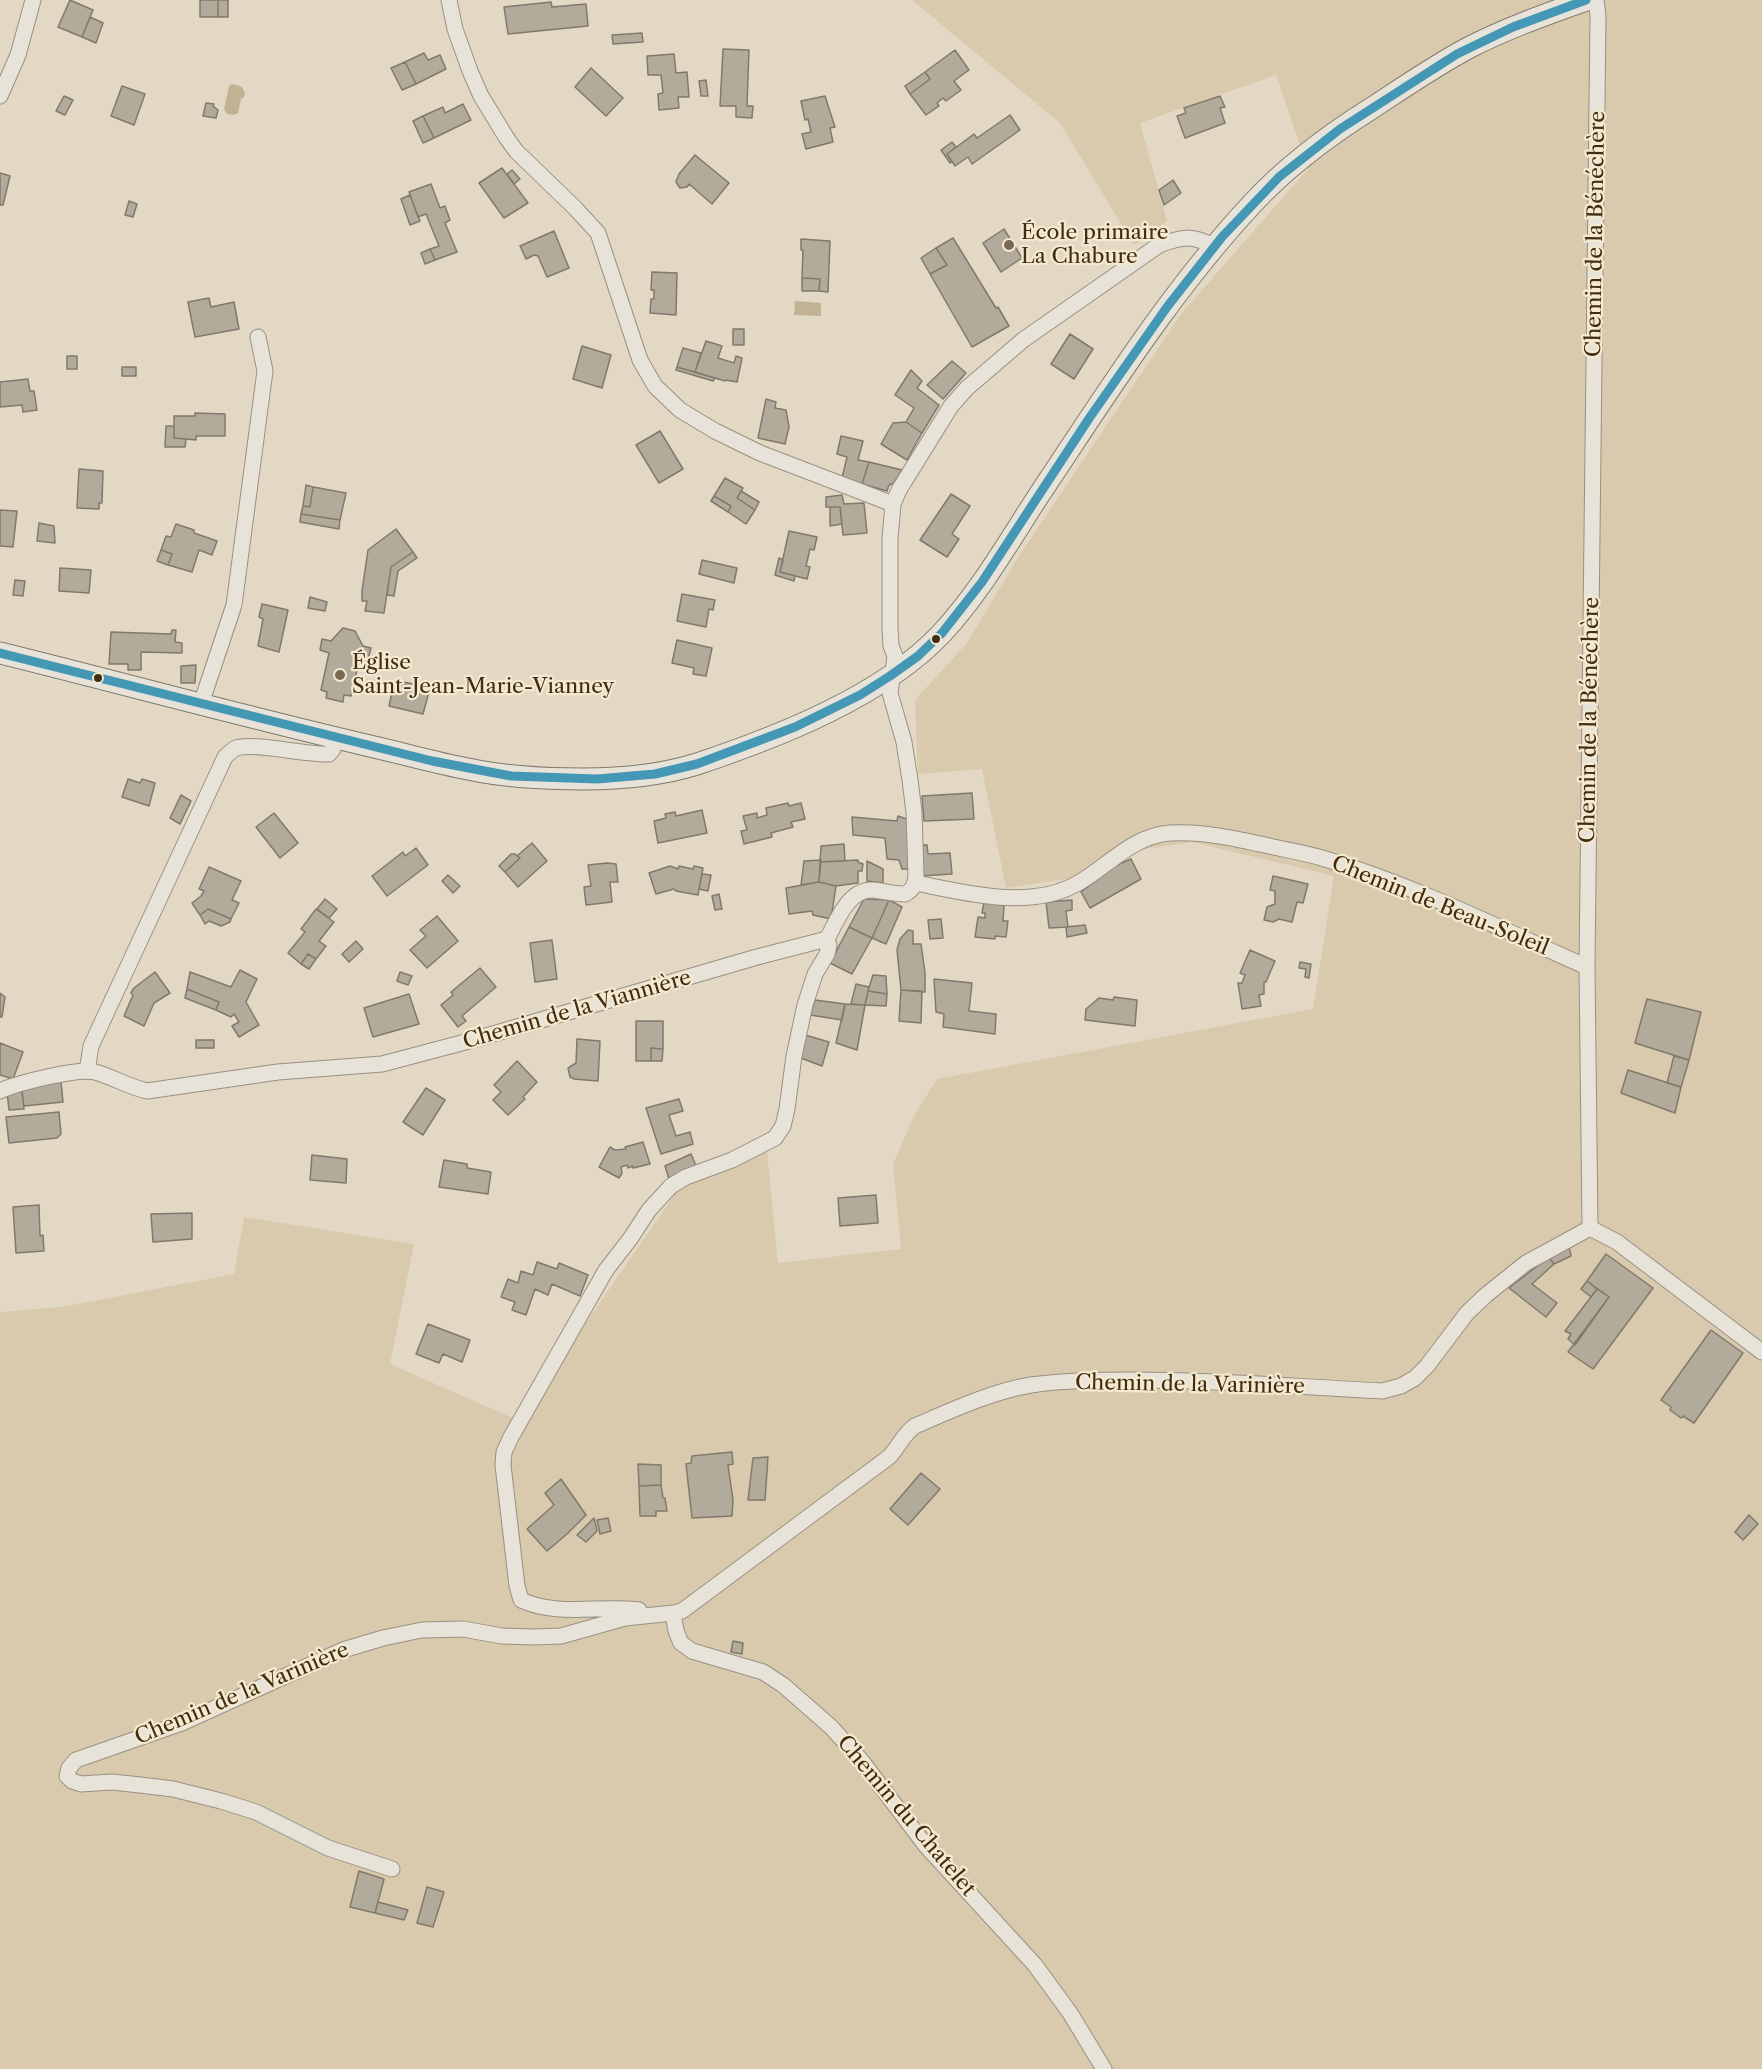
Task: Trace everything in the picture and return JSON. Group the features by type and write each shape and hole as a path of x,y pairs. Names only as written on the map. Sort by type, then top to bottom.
{"main road":[{"path":"0,653 335,738 472,770 535,778 588,779 642,775 695,764 768,738 855,697 893,674 936,639 974,593 1180,288 1256,200 1296,162 1339,129 1407,84 1470,47 1538,17 1586,0"}],"street":[{"path":"0,96 18,55 33,0"},
{"path":"449,0 455,29 470,71 481,96 506,137 516,151 598,233 640,360 655,386 680,410 715,431 760,453 893,504"},
{"name":"Chemin de la Bénéchère","path":"1590,1228 1587,967 1598,16 1596,0"},
{"path":"665,1614 616,1608 553,1610 521,1600 517,1586 503,1465 504,1452 606,1270 649,1210 671,1186 686,1177 732,1160 761,1146 775,1138 783,1126 805,1005 815,974 827,954 829,945 827,939 851,899 861,892 872,890 905,894 910,892 916,883 914,812 904,742 890,693 895,656 891,646 889,575 893,504 899,490 951,406 967,388 1023,340 1146,253 1174,239 1193,237 1214,247"},
{"path":"201,704 234,605 265,371 258,337"},
{"path":"87,1071 91,1046 225,757 234,748 252,747 329,754 335,738"},
{"name":"Chemin de Beau-Soleil","path":"916,883 991,897 1022,898 1070,888 1132,844 1149,837 1171,833 1213,836 1242,840 1322,858 1395,884 1587,967"},
{"name":"Chemin de la Viannière","path":"0,1091 19,1084 87,1071 147,1091 278,1072 382,1064 827,939"},
{"path":"1590,1228 1617,1242 1762,1352"},
{"name":"Chemin de la Varinière","path":"392,1869 328,1848 256,1812 172,1789 112,1782 81,1784 72,1781 68,1776 69,1768 76,1760 182,1723 343,1650 383,1638 423,1630 463,1629 502,1636 561,1636 625,1618 682,1611 889,1457 908,1431 966,1404 1029,1385 1085,1380 1260,1383 1382,1391 1401,1386 1415,1378 1427,1366 1467,1313 1486,1295 1526,1263 1590,1228"},
{"name":"Chemin du Chatelet","path":"665,1614 681,1643 692,1651 763,1672 783,1685 831,1726 861,1760 926,1846 1035,1965 1070,2013 1104,2069"}],"shaded area":[{"path":"912,0 1762,0 1762,2069 0,2069 0,1312 62,1307 234,1274 244,1217 414,1244 390,1364 526,1424 570,1346 679,1188 767,1151 778,1263 901,1249 893,1164 915,1114 937,1079 1313,1009 1334,876 1192,842 1138,850 1066,879 1006,888 982,769 918,774 915,700 967,643 1017,559 1181,314 1308,169 1276,75 1140,123 1167,221 1134,245 1060,123"},
{"path":"233,84 242,87 245,93 238,113 234,115 227,114 224,109 229,86"},
{"path":"795,301 821,303 821,316 794,315"}],"building":[{"path":"70,0 93,10 82,37 58,27"},
{"path":"200,0 218,0 218,17 200,17"},
{"path":"218,0 228,0 228,17 218,17"},
{"path":"551,2 552,7 586,4 588,26 508,34 504,7"},
{"path":"90,17 103,23 96,43 82,37"},
{"path":"642,33 643,42 613,44 612,35"},
{"path":"723,49 749,50 747,106 753,106 752,118 736,117 736,106 720,106"},
{"path":"955,50 969,70 954,81 961,90 946,101 943,98 937,103 939,106 926,115 910,94 930,79 925,72"},
{"path":"424,53 428,60 440,55 446,69 416,84 405,62"},
{"path":"674,54 676,73 687,72 689,97 678,97 679,108 659,110 658,94 663,93 661,75 648,75 647,56"},
{"path":"405,62 416,84 402,90 391,68"},
{"path":"591,68 623,98 606,116 575,87"},
{"path":"925,72 930,79 910,94 905,86"},
{"path":"706,80 708,96 701,96 699,81"},
{"path":"122,86 145,94 134,125 111,116"},
{"path":"64,96 73,100 65,115 56,111"},
{"path":"825,96 835,127 830,128 833,142 806,149 802,134 811,132 808,119 805,120 801,101"},
{"path":"1220,96 1225,107 1220,108 1225,123 1185,138 1177,116 1186,113 1184,108"},
{"path":"206,103 214,104 213,106 218,110 216,118 203,116"},
{"path":"463,104 471,120 434,138 423,116 443,107 445,113"},
{"path":"1010,115 1020,130 972,164 968,157 955,166 947,154 974,134 977,138"},
{"path":"423,116 434,138 423,143 413,121"},
{"path":"952,142 956,147 947,154 952,162 950,163 941,150"},
{"path":"695,155 729,183 712,204 689,184 687,187 680,188 676,182 679,174"},
{"path":"502,168 528,203 504,218 479,183"},
{"path":"512,170 520,179 514,184 507,174"},
{"path":"0,173 10,176 3,205 0,205"},
{"path":"1173,180 1181,193 1164,205 1159,190"},
{"path":"431,184 440,208 445,206 450,220 445,223 457,252 435,260 430,249 439,246 426,214 418,217 409,192"},
{"path":"410,195 420,221 410,225 401,199"},
{"path":"129,201 137,204 133,217 125,215"},
{"path":"1004,229 1022,258 1001,272 983,243"},
{"path":"554,231 569,268 547,277 538,256 534,255 526,259 520,246"},
{"path":"953,238 1009,326 972,347 930,274 947,265 936,248"},
{"path":"801,239 830,241 828,292 819,291 820,279 802,278"},
{"path":"936,248 947,265 930,274 921,258"},
{"path":"430,249 435,260 425,264 421,253"},
{"path":"652,272 677,273 676,315 650,313 651,299 654,299 654,290 651,290"},
{"path":"802,278 820,279 819,291 802,291"},
{"path":"209,298 211,307 234,302 239,329 195,337 188,302"},
{"path":"733,329 744,329 744,345 733,345"},
{"path":"1070,334 1093,349 1074,379 1051,364"},
{"path":"706,341 722,346 718,358 734,363 736,356 742,358 737,382 725,381 695,372"},
{"path":"582,346 611,355 602,388 573,379"},
{"path":"683,348 701,353 695,372 677,367"},
{"path":"67,356 77,356 77,369 67,369"},
{"path":"952,361 966,373 943,399 927,385"},
{"path":"122,367 136,367 136,376 122,376"},
{"path":"677,367 715,378 713,381 676,370"},
{"path":"911,370 922,381 917,388 939,405 922,433 906,422 914,408 895,395"},
{"path":"28,379 30,391 34,391 37,410 23,412 22,405 0,407 0,382"},
{"path":"766,399 776,402 775,408 786,410 789,427 785,444 758,438"},
{"path":"195,413 225,414 225,436 196,436 196,440 174,438 174,416 195,416"},
{"path":"906,422 922,433 907,460 881,444 893,423"},
{"path":"166,426 174,426 174,438 186,439 185,447 165,447"},
{"path":"660,431 683,469 659,483 636,445"},
{"path":"841,436 863,441 858,460 869,462 862,484 842,478 847,457 837,454"},
{"path":"869,462 902,470 894,483 889,485 887,491 862,484"},
{"path":"79,469 103,471 102,503 99,503 99,509 77,508"},
{"path":"725,478 743,488 737,498 755,510 746,524 728,512 731,506 714,496"},
{"path":"306,485 313,487 310,507 303,506"},
{"path":"313,487 346,493 340,520 301,514 303,506 310,507"},
{"path":"741,491 759,502 755,510 737,498"},
{"path":"951,494 970,506 952,534 959,539 947,557 920,540"},
{"path":"842,495 844,504 864,503 867,533 843,535 840,507 826,507 826,497"},
{"path":"714,496 731,506 728,512 711,501"},
{"path":"830,507 840,507 842,524 830,526"},
{"path":"0,510 17,511 13,547 0,546"},
{"path":"301,514 340,520 339,529 300,522"},
{"path":"39,523 54,526 55,543 37,541"},
{"path":"176,524 217,541 212,555 199,550 192,572 168,565 172,554 161,550 166,536 171,537"},
{"path":"396,529 413,552 391,567 384,613 365,611 367,601 362,601 362,591 368,550"},
{"path":"789,531 817,537 814,550 810,549 806,566 810,567 807,579 780,572"},
{"path":"161,550 172,554 168,565 157,561"},
{"path":"413,552 417,558 398,571 394,596 387,595 391,567"},
{"path":"779,558 783,560 780,572 795,576 794,581 775,575"},
{"path":"702,560 737,568 734,583 699,574"},
{"path":"60,568 91,570 89,593 59,591"},
{"path":"15,580 25,581 23,596 13,595"},
{"path":"682,594 715,600 713,610 709,609 706,627 677,621"},
{"path":"310,597 327,602 325,611 308,608"},
{"path":"262,604 288,610 279,652 258,646 263,619 259,617"},
{"name":"Église Saint-Jean-Marie-Vianney","path":"343,628 355,631 363,646 371,648 368,659 360,657 351,696 344,695 343,702 326,698 327,692 321,690 329,653 320,650 322,639 331,641"},
{"path":"172,630 176,630 175,642 182,643 182,653 141,652 141,670 128,670 128,664 109,664 111,632 171,634"},
{"path":"677,640 712,648 706,676 693,674 694,668 672,663"},
{"path":"196,665 195,683 181,683 181,666"},
{"path":"403,682 424,686 424,690 429,692 423,714 389,706 393,688 401,689"},
{"path":"128,779 140,783 142,779 155,783 149,806 122,797"},
{"path":"972,793 974,819 924,821 922,796"},
{"path":"181,795 191,801 180,824 170,818"},
{"path":"788,803 789,806 801,803 805,819 791,822 793,827 771,833 772,837 744,844 741,831 747,830 743,816 757,813 757,818 767,815 766,808"},
{"path":"702,810 707,833 658,843 654,821 666,818 665,814 675,812 676,816"},
{"path":"274,813 298,843 280,858 256,827"},
{"path":"898,816 909,820 909,869 902,869 899,860 887,859 885,838 853,835 852,817 897,821"},
{"path":"532,843 547,861 518,887 505,872 520,858 517,856"},
{"path":"844,844 845,861 820,862 821,846"},
{"path":"920,845 927,845 928,854 950,853 952,874 921,876"},
{"path":"416,848 428,865 387,896 372,876 403,852 405,856"},
{"path":"511,854 520,858 505,872 499,866"},
{"path":"1131,859 1141,879 1090,908 1081,892 1115,866"},
{"path":"821,860 819,882 801,885 804,861"},
{"path":"858,860 863,864 862,871 858,871 858,883 836,886 819,882 820,862"},
{"path":"867,861 883,869 883,883 867,881"},
{"path":"616,864 618,882 610,882 612,902 586,905 584,887 591,886 588,865"},
{"path":"670,866 678,869 679,866 693,869 694,866 703,868 698,895 674,889 656,894 649,873"},
{"path":"209,867 241,881 232,900 239,903 231,919 208,909 200,915 192,903 204,891 199,889"},
{"path":"702,874 711,875 708,891 699,889"},
{"path":"448,875 460,886 453,893 442,881"},
{"path":"1273,876 1308,884 1303,903 1297,902 1292,922 1279,919 1273,922 1264,920 1267,907 1275,904 1275,891 1270,890"},
{"path":"819,882 836,886 831,919 813,915 812,911 789,914 786,888"},
{"path":"719,894 722,909 715,910 712,896"},
{"path":"325,899 337,909 329,918 317,909"},
{"path":"864,899 889,900 872,938 849,927"},
{"path":"889,900 902,907 886,944 872,938"},
{"path":"1072,900 1072,910 1066,911 1068,927 1049,928 1046,902"},
{"path":"984,902 1004,905 1003,921 1008,921 1006,937 995,936 995,939 975,937 978,917 985,918 985,913 982,913"},
{"path":"208,909 231,919 230,922 221,926 209,921 205,924 200,915"},
{"path":"316,909 334,922 319,941 326,946 316,959 308,954 301,964 288,953 305,932 301,929"},
{"path":"437,916 458,941 427,968 410,950 426,936 420,930"},
{"path":"941,919 943,938 930,939 928,920"},
{"path":"1085,925 1087,933 1067,937 1066,927"},
{"path":"849,927 872,938 852,974 830,963"},
{"path":"908,930 913,931 913,944 921,944 925,992 901,990 897,950 900,939"},
{"path":"552,940 557,979 535,982 530,943"},
{"path":"356,941 363,949 349,962 342,954"},
{"path":"1250,950 1275,961 1264,982 1264,994 1259,995 1261,1006 1242,1009 1238,983 1242,983 1245,975 1240,973"},
{"path":"308,954 316,959 309,969 301,964"},
{"path":"1300,962 1311,964 1309,978 1305,977 1306,969 1299,968"},
{"path":"480,968 496,987 462,1016 466,1021 458,1027 441,1005 453,995 451,992"},
{"path":"240,970 257,979 246,1002 259,1025 239,1037 232,1026 239,1022 234,1014 231,1017 216,1010 219,1002 187,989 190,972 231,987"},
{"path":"155,972 170,993 154,1003 144,1026 124,1016 134,988"},
{"path":"400,972 412,976 408,985 397,981"},
{"path":"873,975 886,976 887,994 868,991"},
{"path":"934,979 972,983 969,1011 996,1014 995,1034 943,1027 944,1014 936,1012"},
{"path":"856,984 869,987 865,1005 851,1004"},
{"path":"187,989 219,1002 216,1010 185,998"},
{"path":"901,990 922,991 921,1023 899,1021"},
{"path":"868,991 887,994 886,1006 865,1005"},
{"path":"0,993 5,997 2,1017 0,1017"},
{"path":"409,994 419,1024 373,1037 364,1008"},
{"path":"1114,997 1137,1000 1135,1026 1085,1020 1086,1009 1099,998 1113,1000"},
{"path":"1647,999 1701,1012 1689,1060 1635,1043"},
{"path":"815,1000 845,1004 842,1020 810,1015"},
{"path":"845,1004 865,1005 857,1050 836,1043"},
{"path":"636,1021 663,1021 663,1049 651,1048 651,1061 636,1061"},
{"path":"805,1035 829,1042 822,1066 798,1057"},
{"path":"577,1039 600,1041 598,1081 570,1077 568,1068 576,1063"},
{"path":"196,1040 214,1040 214,1048 196,1048"},
{"path":"0,1043 23,1052 13,1079 0,1075"},
{"path":"651,1048 663,1049 662,1061 651,1061"},
{"path":"1674,1056 1689,1060 1681,1087 1667,1083"},
{"path":"517,1061 537,1082 523,1097 525,1099 508,1115 493,1100 501,1092 494,1085"},
{"path":"1628,1070 1681,1087 1675,1113 1621,1093"},
{"path":"61,1082 63,1102 24,1106 21,1087"},
{"path":"426,1088 445,1100 423,1135 403,1122"},
{"path":"22,1090 24,1109 9,1110 7,1092"},
{"path":"679,1099 683,1111 669,1115 676,1136 690,1132 693,1144 661,1154 646,1108"},
{"path":"59,1112 61,1134 57,1138 9,1143 6,1117"},
{"path":"643,1142 650,1164 633,1168 633,1166 628,1168 627,1165 621,1167 622,1173 619,1178 599,1167 610,1147 615,1150 626,1149 625,1147"},
{"path":"691,1154 697,1168 669,1179 665,1166"},
{"path":"312,1155 347,1159 346,1183 310,1180"},
{"path":"444,1160 467,1164 467,1168 491,1172 488,1194 439,1187"},
{"path":"876,1195 878,1223 840,1226 838,1198"},
{"path":"39,1205 40,1236 43,1235 44,1251 16,1253 13,1207"},
{"path":"192,1213 192,1239 153,1242 151,1214"},
{"path":"1569,1247 1571,1256 1554,1264 1549,1257"},
{"path":"1606,1254 1653,1288 1593,1369 1568,1352 1609,1297 1587,1281"},
{"path":"1549,1257 1554,1264 1532,1284 1557,1303 1546,1317 1509,1288"},
{"path":"537,1262 557,1269 559,1263 588,1275 580,1296 552,1284 548,1295 535,1289 526,1315 512,1310 515,1302 501,1297 508,1279 518,1283 521,1271 533,1275"},
{"path":"1587,1281 1597,1289 1591,1297 1581,1289"},
{"path":"1597,1289 1609,1297 1575,1345 1568,1339 1571,1334 1565,1331"},
{"path":"428,1324 470,1340 462,1362 443,1354 439,1363 416,1354"},
{"path":"1711,1330 1743,1353 1694,1423 1683,1416 1681,1418 1661,1400"},
{"path":"732,1452 733,1464 728,1465 733,1500 732,1516 692,1518 686,1464 691,1463 692,1456"},
{"path":"768,1457 765,1500 748,1500 753,1458"},
{"path":"638,1464 661,1465 661,1485 639,1486"},
{"path":"921,1473 940,1489 908,1525 890,1509"},
{"path":"561,1479 586,1515 547,1551 527,1529 554,1505 545,1493"},
{"path":"661,1485 667,1511 656,1511 656,1516 640,1516 639,1486"},
{"path":"1749,1515 1758,1524 1743,1540 1735,1532"},
{"path":"594,1518 597,1531 586,1542 577,1535"},
{"path":"608,1518 611,1531 600,1534 597,1520"},
{"path":"733,1641 743,1643 742,1654 731,1652"},
{"path":"359,1871 384,1879 375,1913 350,1907"},
{"path":"427,1887 444,1892 433,1927 417,1923"},
{"path":"378,1902 408,1910 404,1920 375,1913"}],"transit line":[{"path":"0,653 432,761 511,776 597,779 655,774 697,764 795,727 860,695 890,676 918,656 942,633 982,582 1090,417 1167,307 1222,237 1279,177 1340,129 1457,54 1513,27 1586,0"}],"place":[{"name":"École primaire La Chabure","path":"1009,245"},
{"name":"Église Saint-Jean-Marie-Vianney","path":"340,675"}]}
